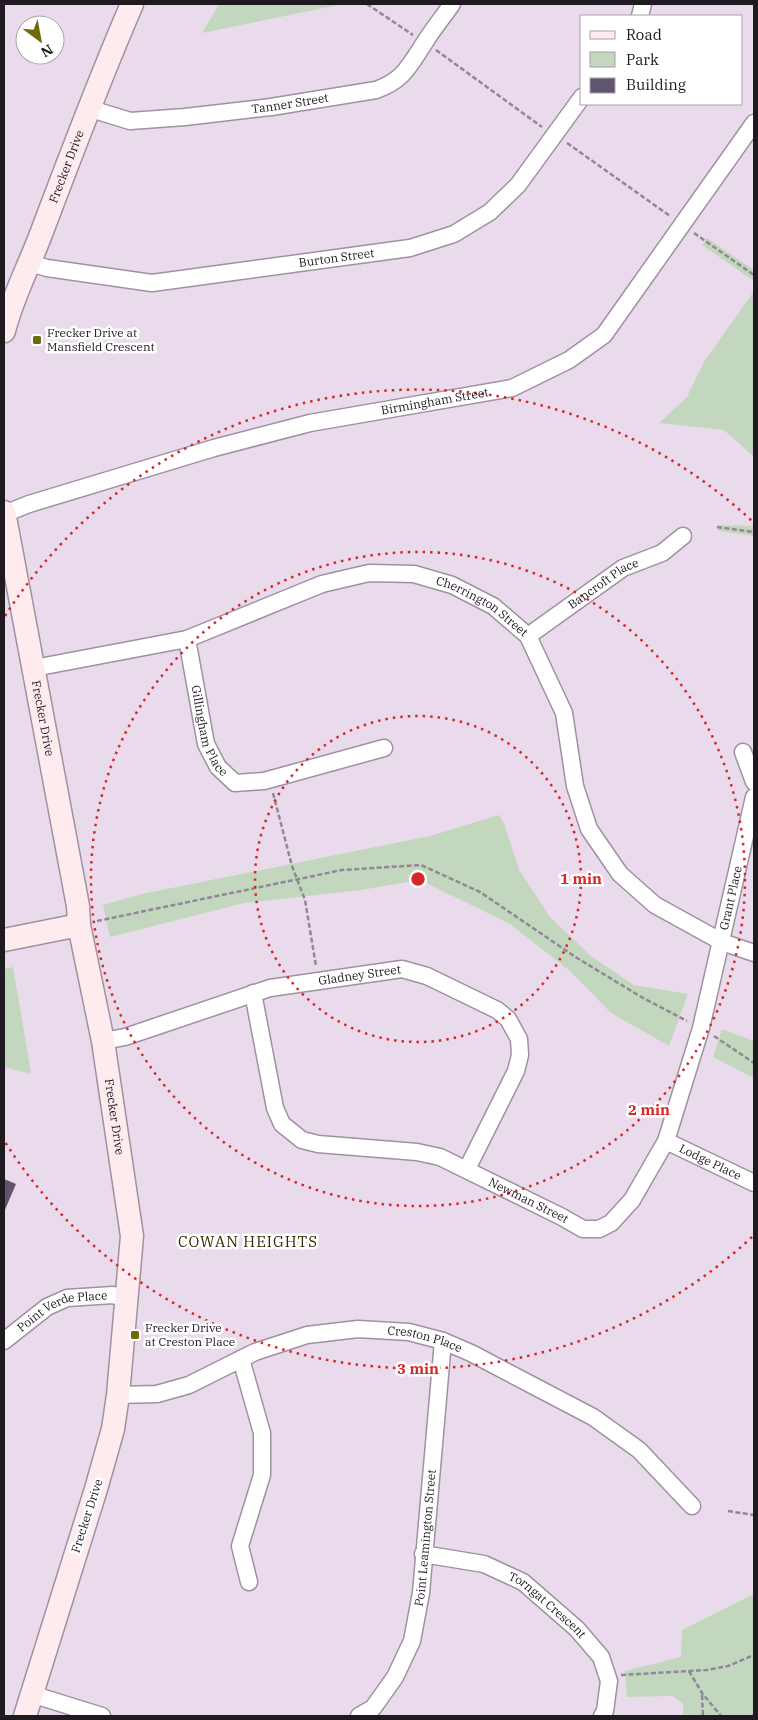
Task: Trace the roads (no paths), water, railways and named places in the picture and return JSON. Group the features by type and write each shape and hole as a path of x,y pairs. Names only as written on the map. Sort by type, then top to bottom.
{"street":[{"name":"Frecker Drive","path":"4,330 7,316 30,263 88,108 132,4"},
{"name":"Tanner Street","path":"88,108 130,121 176,118 271,107 376,90 391,84 409,69 424,43 452,4"},
{"name":"Burton Street","path":"30,263 47,268 152,283 410,248 454,234 490,212 518,185 580,100"},
{"name":"Birmingham Street","path":"4,513 214,448 310,423 512,388 570,360 604,335 754,123"},
{"name":"Frecker Drive","path":"4,513 78,906 87,923 132,1236 118,1395 112,1429 103,1467 25,1716"},
{"name":"Bancroft Place","path":"528,636 623,568 662,553 683,536"},
{"name":"Cherrington Street","path":"34,668 187,639 322,584 368,573 414,574 452,585 493,606 528,636 564,714 575,786 589,829 603,853 620,874 655,905 722,942 744,952 754,953"},
{"name":"Gillingham Place","path":"187,639 206,744 218,767 235,783 264,781 384,748"},
{"path":"743,752 754,782"},
{"name":"Grant Place","path":"722,942 754,797"},
{"path":"4,940 87,923"},
{"name":"Newman Street","path":"253,993 259,1015 275,1108 282,1124 295,1136 318,1144 426,1153 466,1169 583,1229 600,1229 611,1223 632,1200 666,1141 701,1028 722,942"},
{"name":"Gladney Street","path":"104,1042 125,1037 253,993 302,982 402,969 427,976 502,1014 516,1032 520,1047 519,1063 466,1169"},
{"name":"Lodge Place","path":"666,1141 754,1182"},
{"name":"Point Verde Place","path":"4,1341 47,1307 67,1298 113,1295 126,1299"},
{"name":"Creston Place","path":"118,1395 157,1394 189,1385 240,1359 307,1335 358,1329 409,1332 443,1341 471,1353 593,1417 639,1450 692,1506"},
{"name":"Point Leamington Street","path":"359,1716 373,1708 395,1677 412,1641 421,1593 443,1341"},
{"path":"240,1359 262,1433 262,1475 240,1546 249,1582"},
{"name":"Torngat Crescent","path":"423,1554 484,1564 523,1582 577,1629 601,1657 609,1681 605,1711 602,1716"},
{"path":"31,1694 102,1716"}],"place":[{"name":"Frecker Drive at Mansfield Crescent","path":"37,340"},
{"name":"Frecker Drive at Creston Place","path":"135,1335"}],"district":[{"name":"COWAN HEIGHTS","path":"248,1242"}]}
